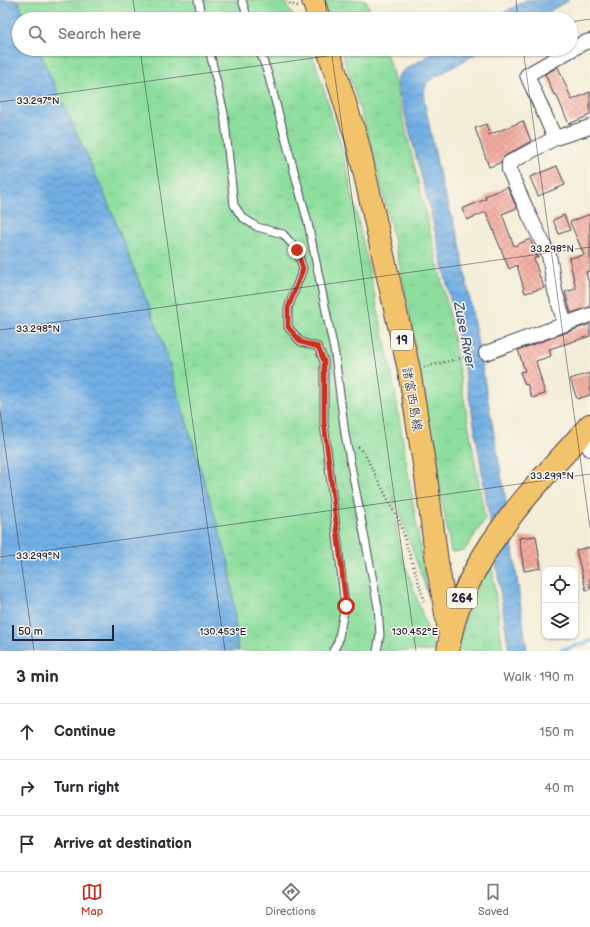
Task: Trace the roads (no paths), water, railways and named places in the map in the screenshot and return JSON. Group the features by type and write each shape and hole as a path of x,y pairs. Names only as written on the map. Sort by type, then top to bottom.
{"main road":[{"path":"313,0 317,12"},
{"name":"諸富西島線","path":"330,56 358,144 409,370 426,476 449,643"},
{"name":"264","path":"449,643 456,614 467,584 487,550 520,504 588,436"}],"street":[{"path":"578,46 590,41"},
{"path":"555,138 527,75 560,56"},
{"path":"565,324 555,291 549,255 509,170 509,163 555,138 590,127"},
{"path":"486,353 590,315"}],"lane":[{"path":"198,0 201,12"},
{"path":"242,0 246,12"},
{"path":"211,56 224,114 234,205 242,217 257,227 283,234 297,250 303,269 288,308 288,327 301,342 318,347 324,361 324,422 346,606 338,642 334,651"},
{"path":"262,56 268,74 308,223 335,355 345,434 378,607 380,635 376,651"}],"water":[{"path":"0,0 18,0 22,12 12,12 12,56 41,56 106,198 162,340 230,567 238,651 0,651"},
{"path":"526,0 569,0 548,12 505,12"},
{"name":"Zuse River","path":"428,56 472,56 427,82 423,95 441,182 459,239 507,507 527,651 509,651 483,480 461,351 433,224 397,85 397,78 404,70"}],"waterway":[{"path":"560,651 590,641"}]}
